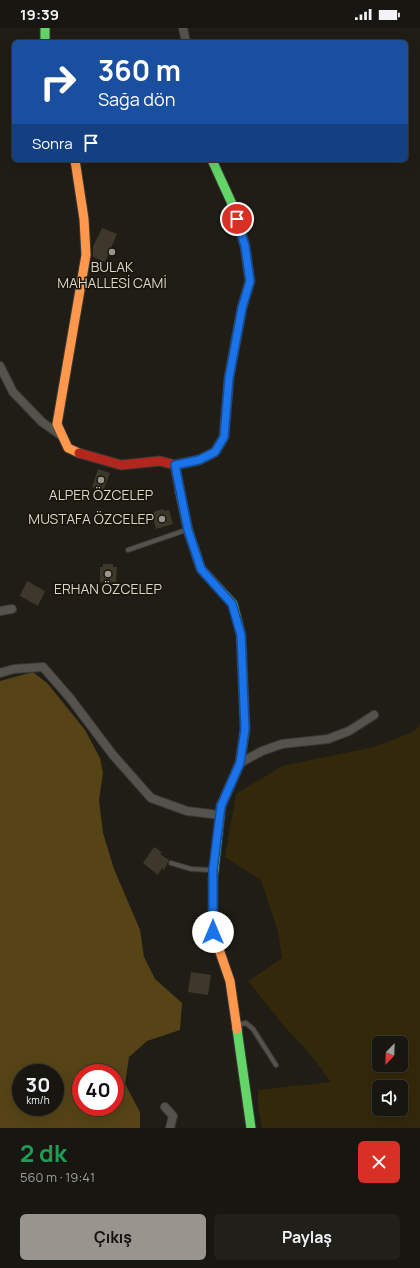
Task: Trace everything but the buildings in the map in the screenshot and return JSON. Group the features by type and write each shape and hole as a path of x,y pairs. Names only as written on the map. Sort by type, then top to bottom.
{"street":[{"path":"45,28 45,40"},
{"path":"183,28 186,40"},
{"path":"75,162 87,234 86,255 57,424 68,448 84,456 121,465 160,461 175,465 199,460 215,452 224,437 229,378 242,308 250,281 245,246 233,206 213,162"},
{"path":"0,366 13,392 42,422 62,436"},
{"path":"175,465 188,530 201,569 232,604 241,635 245,729 240,763 221,806 213,870 213,932 230,982 252,1128"},
{"path":"0,611 12,609"},
{"path":"0,673 14,669 43,667 70,698 113,755 151,798 187,811 220,815"},
{"path":"240,763 262,751 282,744 328,739 349,731 374,715"},
{"path":"165,1107 174,1116 170,1128"}],"lane":[{"path":"128,550 188,530"},
{"path":"171,863 191,869 213,870"},
{"path":"236,1025 246,1023 253,1029 276,1065"}],"shaded area":[{"path":"33,672 48,684 85,730 100,758 103,773 99,800 103,833 114,869 140,930 144,957 155,979 182,1003 180,1030 147,1041 129,1057 125,1084 140,1112 140,1128 0,1128 0,681"},
{"path":"420,725 420,1128 262,1128 258,1107 258,1090 331,1082 309,1053 285,1027 248,981 282,958 278,932 261,880 225,857 236,794 282,766 374,747 413,732"}],"traffic: fast":[{"path":"45,28 45,40"},
{"path":"213,162 233,206 239,226"},
{"path":"180,492 188,530 201,569 233,604 241,635 245,729 240,763 221,806 213,879"},
{"path":"237,1029 251,1128"}],"traffic: slow":[{"path":"75,162 84,219 86,255 57,424 68,448 79,453"},
{"path":"175,465 199,460 215,452 224,437 229,378 242,308 250,281 245,246 239,226"},
{"path":"213,879 213,932 230,981 237,1029"}],"traffic: jam":[{"path":"79,453 121,465 160,461 175,465 180,492"}],"place":[{"name":"BULAK MAHALLESİ CAMİ","path":"112,252"},
{"name":"ALPER ÖZCELEP","path":"101,480"},
{"name":"MUSTAFA ÖZCELEP","path":"162,519"},
{"name":"ERHAN ÖZCELEP","path":"108,574"}],"route":[{"path":"213,932 213,870 221,806 240,763 245,729 241,635 232,604 218,586 201,569 188,530 180,479 175,465 199,460 215,452 224,437 229,378 242,308 250,281 245,246 237,219"}]}
